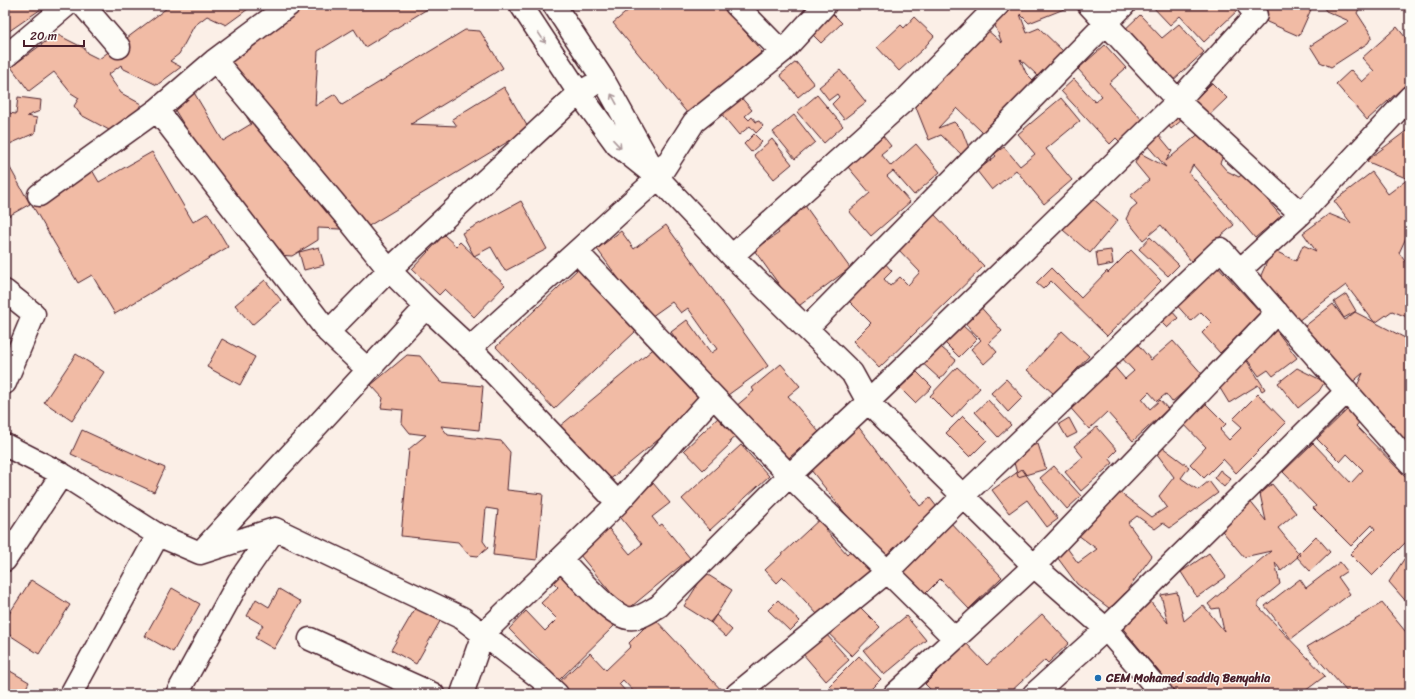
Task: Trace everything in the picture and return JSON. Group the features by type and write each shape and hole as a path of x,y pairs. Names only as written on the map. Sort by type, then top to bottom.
{"street":[{"path":"5,57 67,5"},
{"path":"38,195 157,110 215,60 289,5"},
{"path":"521,5 579,93 617,145 658,178 732,256 852,373 868,402 1034,566 1106,629 1162,694"},
{"path":"554,5 603,79 658,178"},
{"path":"736,5 782,52"},
{"path":"470,348 658,178 694,122 782,52 825,5"},
{"path":"732,256 905,100 998,5"},
{"path":"1089,5 1178,101 1300,214"},
{"path":"807,328 1124,5"},
{"path":"561,559 609,609 628,618 642,616 659,606 790,475 868,402 1178,101 1256,15 1248,5"},
{"path":"91,8 119,47"},
{"path":"215,60 389,270 470,348 618,503"},
{"path":"328,332 389,270 579,93 603,79"},
{"path":"1240,270 1300,214 1410,97"},
{"path":"157,110 328,332 368,370"},
{"path":"737,694 888,571 963,496 1221,249 1410,463"},
{"path":"577,252 790,475 954,638"},
{"path":"5,291 34,314 5,383"},
{"path":"200,553 426,307"},
{"path":"895,694 954,638 1034,566 1277,312"},
{"path":"1034,694 1106,629 1347,391"},
{"path":"462,694 483,634 618,503 714,397"},
{"path":"5,445 62,474 158,535 200,553 275,529 462,618 540,678 557,694"},
{"path":"5,560 62,474"},
{"path":"177,694 239,581 275,529"},
{"path":"71,694 158,535"},
{"path":"310,639 433,694"}],"building":[{"path":"5,5 44,5 44,7 5,34"},
{"path":"171,5 243,5 248,9 226,25 207,16 194,26 179,54 170,61 181,67 157,85 122,68 121,65 108,75 121,93 141,104 137,112 111,131 81,115 74,106 79,98 71,93 54,72 29,91 11,67 56,34 84,48 87,53 99,59"},
{"path":"297,5 427,5 429,8 365,47 354,29 318,51 315,106 335,94 342,105 465,30 480,31 503,68 411,124 457,126 452,119 504,87 529,129 362,230 318,228 318,240 292,256 263,254 165,94 187,81 223,141 251,124 211,58"},
{"path":"635,5 723,5 762,52 688,114 613,23"},
{"path":"1012,5 1067,5 1069,7 1029,23 1020,14 1027,33 1039,28 1064,52 1050,72 1038,76 1020,59 1026,73 1036,83 995,126 982,132 957,108 938,128 954,122 962,130 970,151 962,155 941,135 929,140 915,105 986,29 1002,43 994,23 1006,11 1013,7"},
{"path":"1151,5 1233,5 1238,10 1204,42 1180,16 1170,25"},
{"path":"1256,5 1313,5 1299,36 1267,22"},
{"path":"1322,5 1361,5 1357,13 1372,36 1368,43 1331,67 1320,62 1310,46 1349,21 1326,11"},
{"path":"829,10 842,23 821,43 809,31"},
{"path":"1140,15 1162,38 1179,24 1204,52 1169,84 1120,34"},
{"path":"914,17 934,36 923,49 899,71 877,47 901,25 904,28"},
{"path":"1397,27 1410,43 1410,81 1367,120 1336,84 1351,70 1362,82 1374,71 1362,58"},
{"path":"1105,45 1126,68 1109,83 1144,122 1121,143 1116,138 1110,144 1061,91 1074,79 1095,102 1102,96 1078,69"},
{"path":"796,62 814,84 798,97 780,75"},
{"path":"840,70 866,102 844,119 832,104 839,97 837,94 829,100 819,87"},
{"path":"1212,83 1227,98 1202,122 1187,107"},
{"path":"738,94 752,110 745,116 749,120 752,117 756,122 759,121 763,126 756,133 750,126 739,135 719,111"},
{"path":"817,95 843,126 824,143 797,112"},
{"path":"18,97 41,100 40,111 27,116 37,118 35,133 5,146 5,114 16,114"},
{"path":"1061,98 1080,121 1046,149 1072,180 1044,204 1016,170 992,190 977,171 996,156 994,154 1004,147 1020,166 1035,154 1018,134"},
{"path":"1177,114 1182,120 1171,129 1166,122"},
{"path":"794,115 815,142 795,159 773,132"},
{"path":"1207,127 1226,150 1220,163 1227,171 1239,177 1251,167 1268,186 1263,195 1281,216 1255,238 1193,165 1189,173 1234,225 1191,261 1161,225 1143,240 1126,219 1131,209 1137,204 1130,196 1149,180 1135,163 1140,153 1166,167 1146,144 1158,134 1172,151 1166,161"},
{"path":"1410,128 1410,229 1399,253 1410,268 1410,314 1407,317 1392,311 1375,323 1346,285 1298,321 1280,297 1273,302 1258,282 1270,255 1275,251 1296,261 1303,245 1316,251 1303,233 1329,214 1351,223 1334,201 1372,172 1388,194 1408,179 1366,161"},
{"path":"754,134 762,142 751,152 744,144"},
{"path":"883,136 891,146 881,154 891,166 916,144 940,172 914,195 893,171 887,176 910,202 871,236 849,211 870,193 848,167"},
{"path":"772,139 792,164 774,179 754,155"},
{"path":"152,152 193,222 208,213 228,247 115,314 92,275 78,283 32,205 92,170 99,182"},
{"path":"9,166 30,204 5,218 5,169"},
{"path":"1085,192 1118,220 1090,253 1057,225"},
{"path":"521,201 547,249 505,271 491,247 474,256 462,233"},
{"path":"803,203 850,268 796,308 754,250 779,233 773,225"},
{"path":"933,213 984,266 879,368 853,341 871,323 845,297 882,260 892,271 884,279 890,286 900,277 908,285 920,272 897,248"},
{"path":"666,225 768,366 721,400 671,332 687,320 711,353 717,349 688,308 681,313 672,302 648,319 597,249 621,231 634,249"},
{"path":"444,235 456,246 460,242 505,285 474,317 445,289 439,295 412,269"},
{"path":"1150,237 1179,265 1168,276 1139,249"},
{"path":"319,247 324,265 304,270 299,252"},
{"path":"1111,250 1113,264 1098,267 1096,252"},
{"path":"1131,250 1161,281 1107,336 1051,281 1043,289 1036,283 1051,268 1081,298 1107,271 1108,273"},
{"path":"1215,263 1262,314 1220,353 1202,333 1212,323 1201,312 1191,321 1174,302"},
{"path":"578,269 636,331 554,409 496,347"},
{"path":"265,280 281,300 252,325 235,305"},
{"path":"1346,294 1356,311 1344,318 1334,302"},
{"path":"977,303 1002,331 989,343 997,352 984,364 971,349 981,340 961,319"},
{"path":"1333,304 1345,320 1355,312 1409,340 1410,337 1410,450 1408,452 1357,386 1363,373 1349,385 1333,376 1324,383 1319,391 1298,408 1278,383 1297,368 1323,381 1311,365 1329,351 1295,334"},
{"path":"1170,309 1178,318 1167,328 1159,320"},
{"path":"960,323 977,339 959,357 942,340"},
{"path":"1276,330 1297,358 1273,376 1268,370 1259,376 1243,354"},
{"path":"1062,331 1089,356 1054,394 1027,370"},
{"path":"222,339 255,357 240,385 207,367"},
{"path":"1135,341 1151,360 1173,341 1203,375 1172,402 1166,394 1157,401 1149,392 1142,399 1150,409 1160,400 1168,409 1133,441 1107,412 1089,429 1067,404 1112,364 1125,379 1134,371 1119,355"},
{"path":"935,342 956,360 940,379 919,360"},
{"path":"657,346 704,402 608,481 570,435 562,441 554,431"},
{"path":"76,354 104,372 72,421 44,402"},
{"path":"407,355 420,356 441,382 483,386 479,430 441,426 448,435 501,441 510,452 507,490 543,494 537,560 493,555 498,510 486,508 483,541 488,548 478,556 469,555 458,542 401,536 409,449 426,435 410,433 402,423 403,410 381,408 383,398 371,385"},
{"path":"1247,361 1265,389 1262,391 1258,385 1229,403 1215,380"},
{"path":"781,364 800,386 788,396 819,432 783,463 735,407 754,391 752,388"},
{"path":"957,367 980,388 952,418 930,396"},
{"path":"917,372 932,387 915,403 900,388"},
{"path":"1006,379 1023,397 1008,412 991,393"},
{"path":"1258,394 1286,423 1236,473 1223,459 1204,478 1190,464 1206,447 1178,418 1199,397 1226,424 1220,430 1229,440 1242,427 1233,419"},
{"path":"988,400 1011,425 998,437 975,412"},
{"path":"1350,407 1362,419 1356,426 1410,481 1410,538 1372,576 1350,554 1375,529 1372,525 1351,546 1313,508 1316,506 1283,472 1313,443 1351,483 1363,470 1347,454 1340,462 1317,439"},
{"path":"720,416 737,435 730,441 731,443 703,470 684,450"},
{"path":"963,416 987,440 970,457 946,433"},
{"path":"1069,418 1077,433 1067,438 1059,424"},
{"path":"857,425 920,506 930,498 940,511 881,559 807,465"},
{"path":"1097,427 1117,450 1109,458 1113,463 1081,491 1065,472 1083,457 1074,446"},
{"path":"82,430 165,468 154,492 71,454"},
{"path":"1038,444 1046,469 1018,477 1011,452"},
{"path":"741,445 769,476 710,530 682,499"},
{"path":"1162,447 1189,467 1181,478 1198,490 1209,481 1218,493 1170,528 1163,523 1155,529 1137,516 1128,523 1152,556 1119,601 1109,608 1077,584 1051,549 1062,541 1078,563 1097,549 1078,535 1106,482 1152,517 1167,507 1159,496 1174,477 1157,454"},
{"path":"1054,466 1081,496 1067,509 1040,478"},
{"path":"1022,469 1058,519 1047,527 1027,500 1009,513 992,490"},
{"path":"1220,470 1231,479 1224,487 1214,478"},
{"path":"653,483 670,503 652,517 659,526 662,524 690,558 626,611 575,549 605,524 630,554 642,544 617,513"},
{"path":"1272,484 1296,513 1278,528 1300,555 1281,571 1275,562 1280,584 1258,602 1258,606 1325,676 1301,694 1177,694 1120,625 1149,600 1168,623 1161,595 1177,592 1184,621 1203,605 1224,631 1219,608 1212,609 1208,604 1271,551 1244,557 1218,526 1249,500 1266,521 1260,494"},
{"path":"822,517 829,525 825,529 847,554 855,546 878,571 846,600 841,593 818,615 783,577 777,583 765,570"},
{"path":"948,520 1002,577 969,609 940,579 924,595 900,570"},
{"path":"1316,536 1330,552 1310,571 1296,556"},
{"path":"1410,550 1410,606 1389,582"},
{"path":"1209,553 1226,577 1197,597 1181,572"},
{"path":"1340,562 1347,571 1338,577 1350,594 1291,639 1265,606 1300,579 1306,588"},
{"path":"559,567 616,624 559,680 509,629 526,611 545,631 557,619 541,603 558,587 548,577"},
{"path":"705,573 732,590 711,623 684,606"},
{"path":"31,580 70,605 39,654 5,632 5,620"},
{"path":"172,588 200,604 173,652 145,636"},
{"path":"279,589 301,602 274,649 255,638 263,625 247,616 256,599 269,607"},
{"path":"778,600 800,621 790,631 768,610"},
{"path":"853,600 880,627 852,656 824,629"},
{"path":"419,602 443,616 416,664 391,650"},
{"path":"1382,603 1410,637 1410,694 1349,694 1307,647"},
{"path":"1042,614 1069,643 1048,663 1045,660 1008,694 935,694 925,684 938,671 935,668 964,641 987,665"},
{"path":"716,615 732,630 726,637 710,622"},
{"path":"906,616 926,640 884,675 864,651"},
{"path":"654,618 725,694 636,694 623,680 619,684 628,694 569,694 558,683 590,653 606,670 631,646 629,643"},
{"path":"826,634 849,660 826,681 803,654"},
{"path":"859,656 881,679 866,694 837,694 829,686"},
{"path":"5,668 29,682 23,694 5,694"}],"place":[{"name":"CEM Mohamed saddiq Benyahia","path":"1098,678"}]}
